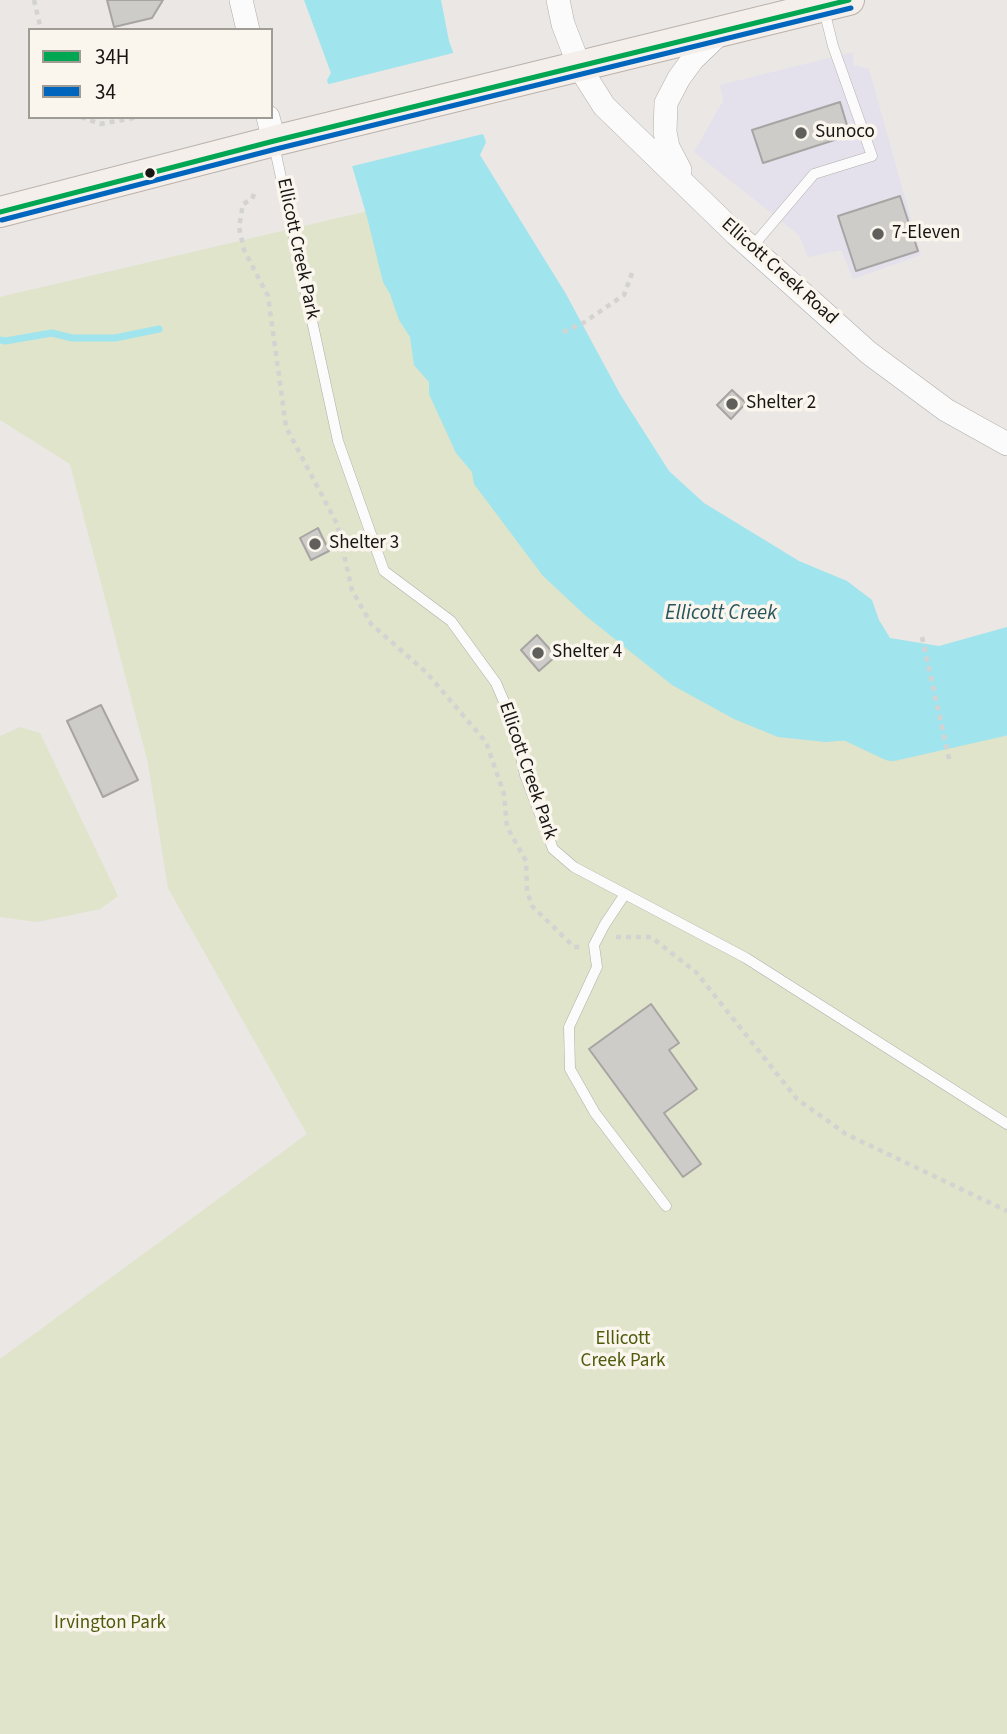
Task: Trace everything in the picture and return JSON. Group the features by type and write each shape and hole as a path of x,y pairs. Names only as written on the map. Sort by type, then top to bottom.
{"main road":[{"path":"0,212 271,129 332,127 836,3"}],"street":[{"path":"241,0 248,28"},
{"name":"Ellicott Creek Road","path":"558,0 563,24 580,68 604,106 751,248 869,353 946,410 1007,444"},
{"path":"696,193 677,167 668,147 663,119 666,103 679,78 693,59 721,32"}],"lane":[{"path":"751,248 814,174 872,156 833,46 836,3"},
{"name":"Ellicott Creek Park","path":"271,129 338,441 384,571 451,621 496,683 514,725 524,775 553,849 574,867 746,958 1007,1124"},
{"path":"625,894 594,946 597,967 569,1027 570,1069 595,1113 666,1206"}],"path":[{"path":"34,0 41,28"},
{"path":"86,119 100,124 128,119"},
{"path":"562,332 583,323 624,295 632,273"},
{"path":"922,637 950,763"}],"shaded area":[{"path":"853,52 854,65 869,69 921,255 853,279 841,250 808,257 799,235 694,152 723,101 720,85"}],"green space":[{"name":"Ellicott Creek Park","path":"445,193 629,612 892,741 1007,715 1007,1734 0,1734 0,1359 307,1134 168,888 148,763 70,464 0,420 0,297"},
{"path":"20,727 40,733 118,896 100,909 37,922 0,917 0,736"}],"water":[{"name":"Ellicott Creek","path":"304,0 441,0 449,41 486,142 480,155 566,294 620,394 669,471 704,503 799,561 847,581 872,600 879,620 890,638 939,646 1007,627 1007,721 932,729 899,736 826,742 778,737 734,719 672,685 586,616 543,576 474,484 472,472 456,453 429,394 429,382 414,365 410,337 399,320 383,282 327,80 331,73"}],"pier":[{"path":"457,52 487,133 349,167 325,85"}],"building":[{"path":"107,0 163,0 152,18 114,27"},
{"name":"Sunoco","path":"840,102 850,135 763,163 752,130"},
{"name":"7-Eleven","path":"900,196 918,251 856,271 838,216"},
{"name":"Shelter 2","path":"732,390 746,403 731,419 717,405"},
{"name":"Shelter 3","path":"318,528 329,551 311,560 300,538"},
{"name":"Shelter 4","path":"537,635 556,656 539,671 521,650"},
{"path":"101,705 138,780 103,797 67,721"},
{"path":"651,1004 679,1043 669,1050 697,1089 664,1113 701,1164 683,1177 589,1049"}],"waterway":[{"path":"0,340 52,333 72,338 115,338 159,329"},
{"name":"Ellicott Creek","path":"833,713 892,741 1007,715"}],"transit line":[{"name":"34H","path":"0,212 274,141 849,0"},
{"name":"34","path":"2,220 276,149 851,8"}],"place":[{"name":"Sunoco","path":"801,133"},
{"name":"7-Eleven","path":"878,234"},
{"name":"Shelter 2","path":"732,404"},
{"name":"Shelter 3","path":"315,544"},
{"name":"Shelter 4","path":"538,653"}],"park label":[{"name":"Irvington Park","path":"110,1624"}]}
